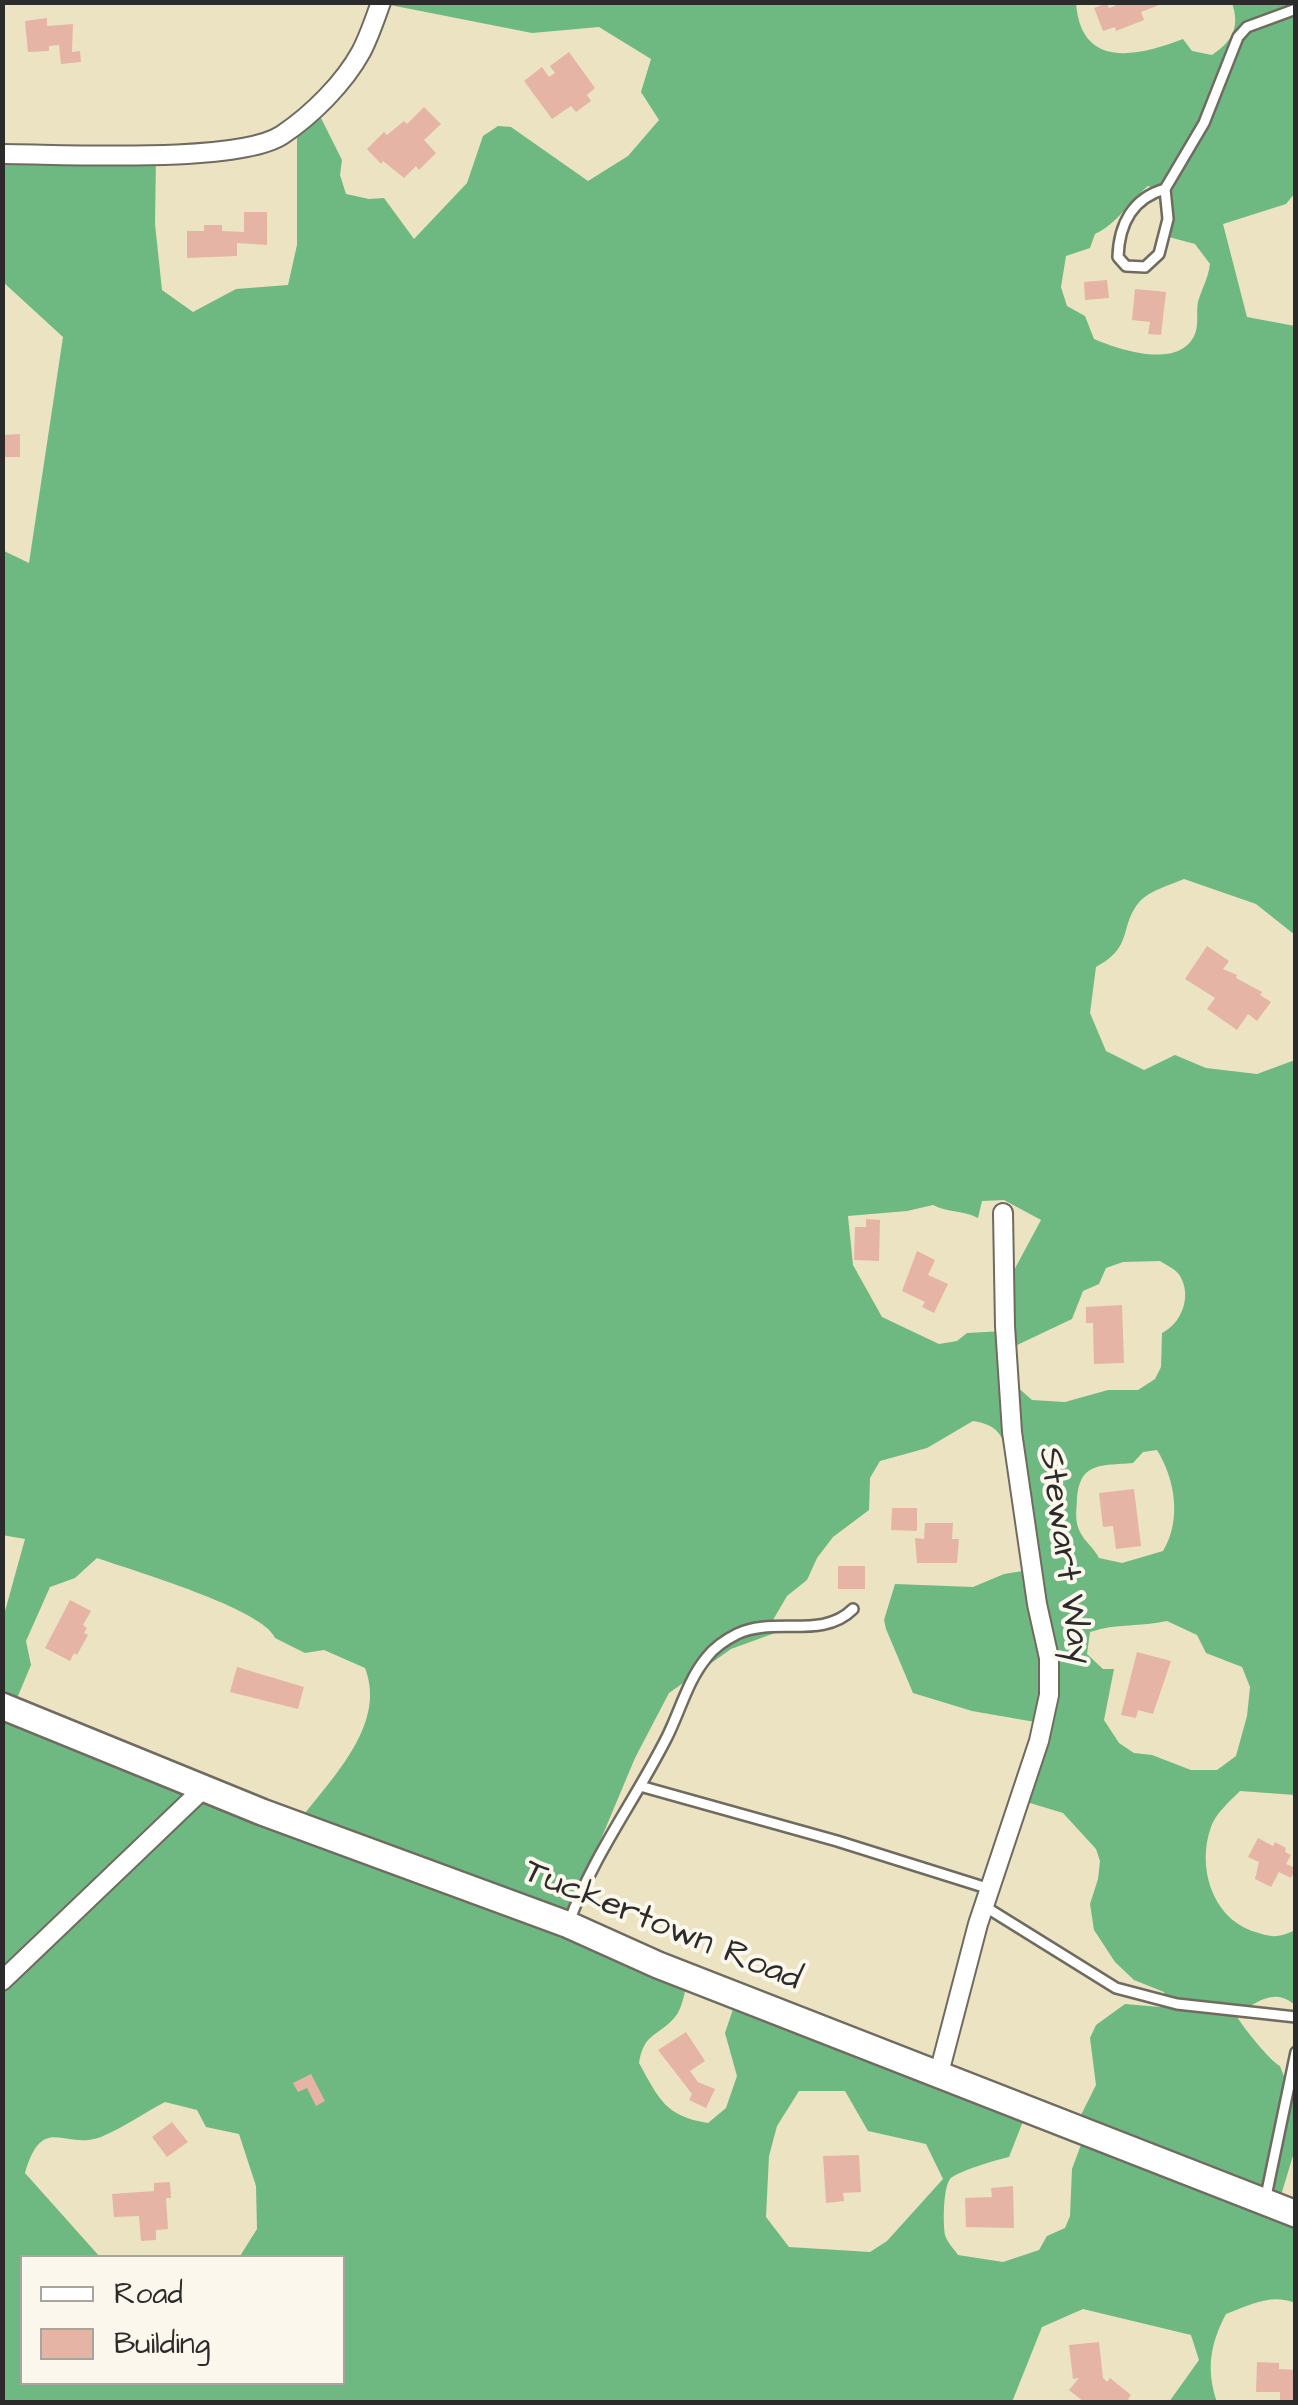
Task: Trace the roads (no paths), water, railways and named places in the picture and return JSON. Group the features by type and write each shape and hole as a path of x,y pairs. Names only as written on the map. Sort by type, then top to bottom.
{"street":[{"path":"2,154 182,153 240,149 280,137 322,102 360,54 381,2"},
{"name":"Stewart Way","path":"939,2073 987,1897 1039,1741 1050,1695 1050,1658 1031,1569 1012,1432 1003,1213"},
{"name":"Tuckertown Road","path":"2,1706 262,1812 568,1925 658,1965 1296,2214"},
{"path":"2,1981 204,1788"}],"lane":[{"path":"1166,189 1148,194 1128,215 1119,234 1118,257 1126,266 1145,267 1159,254 1168,219 1166,189 1204,123 1238,37 1247,27 1296,9"},
{"path":"568,1925 599,1851 668,1737 693,1678 709,1654 733,1636 754,1628 825,1625 842,1620 853,1608"},
{"path":"640,1786 836,1841 987,1897 1116,1988 1177,2004 1296,2017"},
{"path":"1264,2202 1296,2052"}]}
